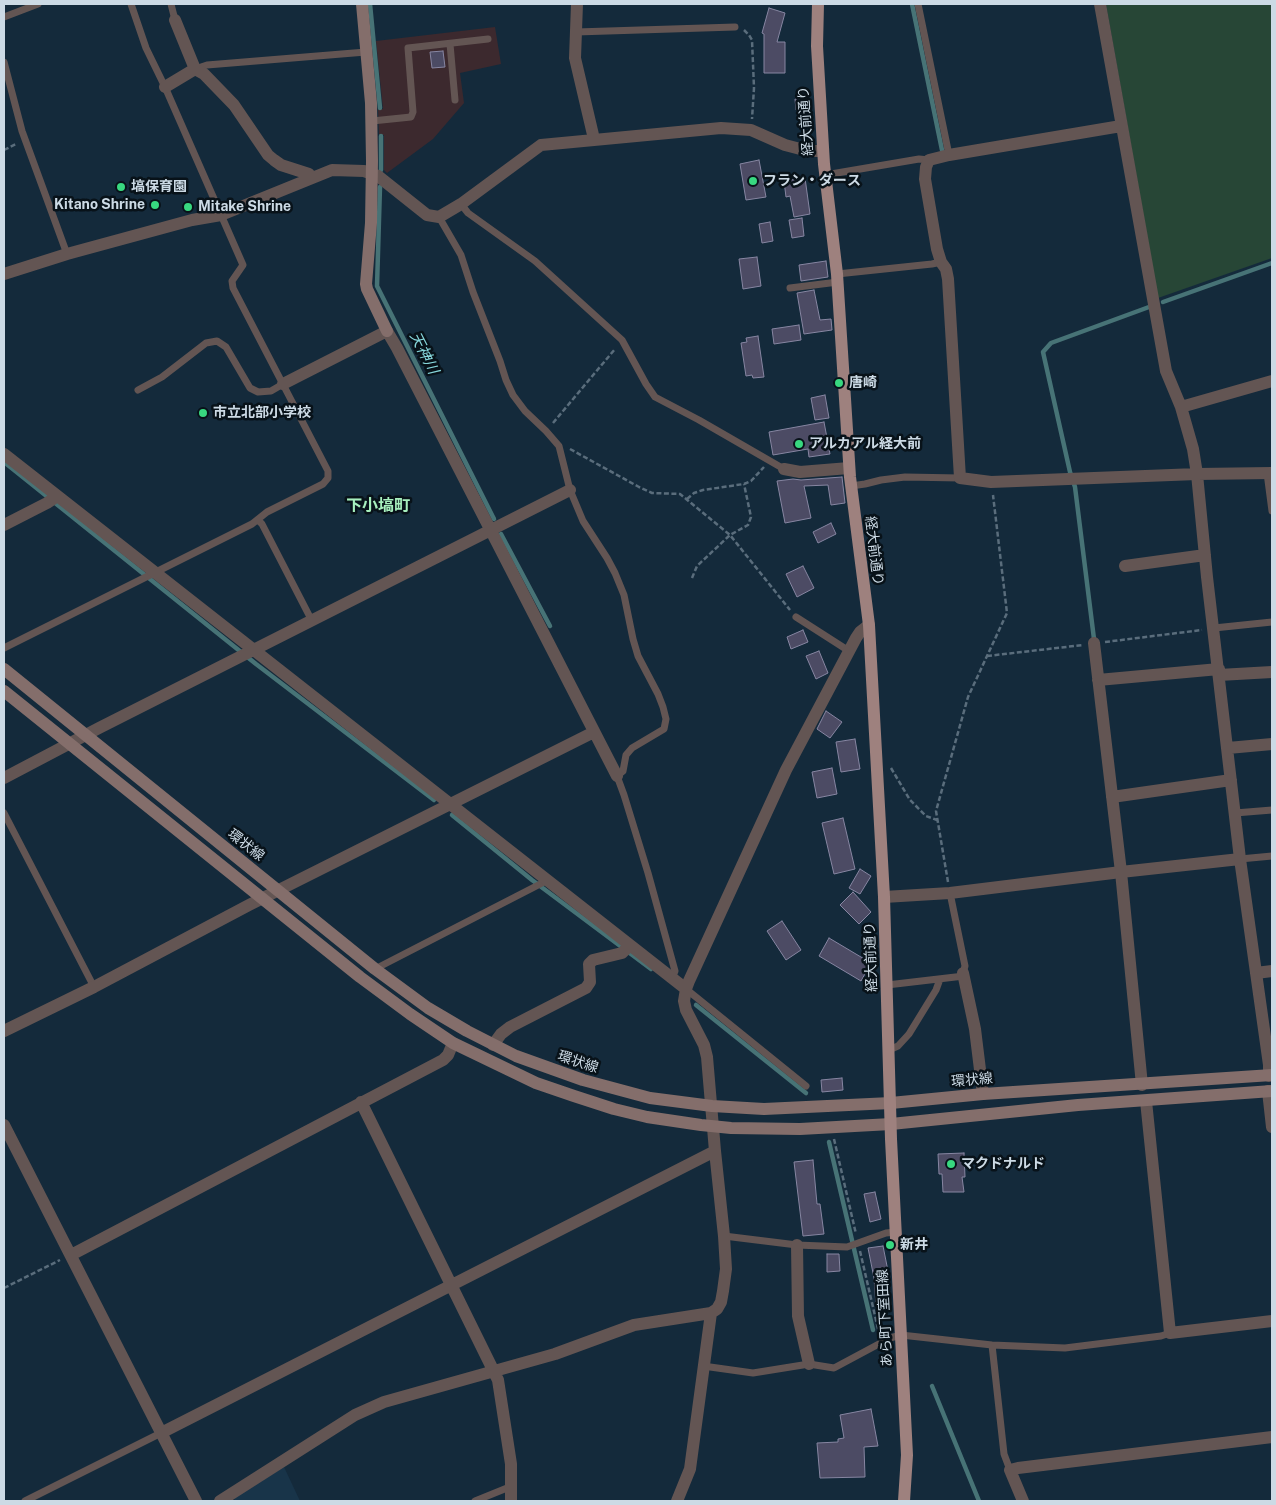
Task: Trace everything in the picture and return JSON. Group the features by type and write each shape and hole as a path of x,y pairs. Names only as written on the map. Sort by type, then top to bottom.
{"main road":[{"name":"経大前通り","path":"818,4 817,46 825,176 838,278 849,468 869,625 884,897 891,1103"},
{"name":"あら町下室田線","path":"891,1103 907,1455 904,1501"}],"street":[{"path":"362,4 372,121 371,223 367,289 617,776"},
{"path":"577,4 575,58 594,139"},
{"path":"1100,4 1166,371 1181,408 1193,449 1197,474 1240,859 1270,1076"},
{"path":"175,20 194,69 204,74 234,104 268,155 281,165 309,174 311,178"},
{"path":"165,87 194,69"},
{"path":"1121,126 929,160 925,179 937,249 941,262 946,269 948,279 960,478 991,482 1270,473"},
{"path":"4,274 67,254 192,220 221,215 332,170 364,171 378,176 427,215 439,217 541,145 721,128 751,130 785,145 808,151 823,151"},
{"path":"282,384 387,331"},
{"path":"1181,408 1272,381"},
{"path":"4,454 686,989"},
{"path":"784,469 800,472 849,468"},
{"path":"4,778 570,490"},
{"path":"4,525 47,503 56,494"},
{"path":"1125,566 1205,555"},
{"path":"220,1501 354,1415 384,1402 555,1354 634,1325 711,1312 719,1306 726,1269 707,1057 704,1045 686,1010 684,1001 686,989 786,770 848,651 860,632 869,625"},
{"path":"1094,643 1121,872 1142,1084"},
{"name":"環状線","path":"4,669 375,969 428,1008 493,1045 548,1068 619,1091 650,1098 764,1110 891,1103 983,1094 1270,1076"},
{"path":"1098,680 1219,672 1272,672"},
{"path":"4,691 360,978 453,1043 536,1083 614,1109 646,1117 714,1127 800,1129 891,1124 1078,1105 1270,1091 1272,1127"},
{"path":"4,1032 279,890 594,732"},
{"path":"1228,748 1272,744"},
{"path":"1112,797 1231,780"},
{"path":"884,897 950,893 1240,859"},
{"path":"493,1045 501,1034 510,1027 586,988 590,982 589,964 593,960 622,953 630,946"},
{"path":"1256,973 1272,971"},
{"path":"964,974 975,1029 983,1094"},
{"path":"70,1255 444,1060 453,1043"},
{"path":"1146,1100 1170,1333 1272,1321"},
{"path":"362,1102 498,1380 510,1455 511,1501"},
{"path":"4,1125 196,1501"},
{"path":"161,1433 714,1151"},
{"path":"796,1245 798,1316 809,1364"},
{"path":"677,1501 690,1469 703,1366 711,1324 711,1312"},
{"path":"1023,1501 1010,1470 1028,1466 1272,1437"}],"lane":[{"path":"4,17 38,4"},
{"path":"4,648 258,520 267,512 323,484 328,478 328,471 233,288 232,281 243,266 165,87 146,48 131,4"},
{"path":"171,4 175,20"},
{"path":"918,4 949,155"},
{"path":"576,32 735,28"},
{"path":"372,121 411,117 413,112 408,48 488,40"},
{"path":"450,44 455,100"},
{"path":"194,69 207,65 366,52"},
{"path":"4,62 22,131 67,254"},
{"path":"825,176 919,159 929,160"},
{"path":"460,204 474,218 535,261 622,340 655,397 784,469"},
{"path":"439,217 461,255 473,292 513,395 525,411 559,446 570,490 582,522 615,573 624,595 638,656 658,694 666,719 664,729 632,748 626,755 623,771 617,776 648,873 675,971 672,978"},
{"path":"790,288 838,278 941,262"},
{"path":"138,390 162,377 206,343 216,341 226,347 250,388 258,392 271,391 282,384"},
{"path":"1270,473 1272,511"},
{"path":"851,486 905,477 960,478"},
{"path":"258,520 262,524 312,621"},
{"path":"796,616 848,651"},
{"path":"1214,628 1272,622"},
{"path":"1235,813 1272,810"},
{"path":"4,813 94,987"},
{"path":"1240,859 1272,856"},
{"path":"375,969 548,880"},
{"path":"886,985 940,979 964,974 965,966 950,893"},
{"path":"889,1050 898,1046 909,1034 936,990 940,979"},
{"path":"686,989 806,1086"},
{"path":"724,1236 796,1245 847,1247 886,1233 896,1232"},
{"path":"703,1366 752,1373 809,1364 834,1368 890,1338 902,1335 992,1345 1065,1348 1161,1336 1170,1333"},
{"path":"992,1345 1004,1454 1010,1470"},
{"path":"25,1501 161,1433"},
{"path":"475,1501 512,1486"}],"path":[{"path":"735,28 744,30 752,40 754,88 751,130"},
{"path":"546,431 622,340"},
{"path":"559,446 574,451 652,493 680,494 730,535 796,616"},
{"path":"686,499 703,490 744,484 751,481 770,461"},
{"path":"950,893 936,811 968,697 1008,613 991,482"},
{"path":"692,578 697,566 730,535 748,525 751,517 744,484"},
{"path":"876,753 886,760 910,800 926,816 937,820"},
{"path":"4,1288 70,1255"}],"shaded area":[{"path":"495,27 501,64 460,73 464,103 433,139 387,173 384,170 384,135 379,135 378,109 383,109 376,41"},
{"path":"284,1467 300,1501 235,1501 234,1498"}],"green space":[{"path":"1106,4 1272,4 1272,258 1158,298"}],"building":[{"path":"769,8 785,13 777,42 785,42 785,73 764,73 764,34 762,33"},
{"path":"443,51 445,67 432,68 430,52"},
{"path":"807,98 808,109 796,110 795,99"},
{"name":"フラン・ダース","path":"759,160 766,197 746,200 740,164"},
{"path":"805,178 810,214 794,217 790,196 786,197 784,181"},
{"path":"802,218 804,236 792,238 789,220"},
{"path":"770,222 773,241 762,243 759,224"},
{"path":"757,257 761,286 743,289 739,259"},
{"path":"826,261 828,277 801,281 799,265"},
{"path":"814,290 820,320 831,319 832,330 804,334 797,293"},
{"path":"799,325 801,340 774,344 772,329"},
{"path":"758,336 764,377 753,378 752,375 746,376 741,343 747,342 746,338"},
{"path":"825,395 829,418 815,420 811,398"},
{"name":"アルカアル経大前","path":"824,422 830,454 809,457 808,449 773,455 769,432"},
{"path":"842,477 845,503 831,505 828,485 804,486 811,518 785,523 777,481"},
{"path":"831,523 836,534 818,543 813,532"},
{"path":"803,566 814,588 797,597 786,574"},
{"path":"803,630 808,642 791,649 787,637"},
{"path":"819,651 828,673 816,679 806,656"},
{"path":"826,711 842,722 830,738 817,729"},
{"path":"855,739 860,769 841,772 836,742"},
{"path":"832,768 837,794 817,798 812,772"},
{"path":"843,818 855,869 834,874 822,823"},
{"path":"860,869 871,876 860,894 849,888"},
{"path":"853,892 871,912 859,924 840,905"},
{"path":"782,921 801,950 786,960 767,931"},
{"path":"829,938 871,963 861,981 819,956"},
{"path":"842,1078 843,1090 822,1092 821,1080"},
{"name":"マクドナルド","path":"964,1153 965,1177 962,1177 964,1192 943,1192 942,1174 939,1174 938,1154"},
{"path":"813,1160 817,1204 820,1204 824,1234 803,1236 794,1162"},
{"path":"875,1192 881,1219 870,1222 864,1194"},
{"path":"883,1246 891,1305 876,1306 874,1278 868,1248"},
{"path":"827,1254 839,1254 840,1271 827,1272"},
{"path":"871,1409 878,1446 864,1447 865,1477 820,1478 817,1443 838,1442 838,1439 844,1438 840,1415"}],"waterway":[{"name":"天神川","path":"370,4 380,108"},
{"path":"912,4 942,150"},
{"name":"天神川","path":"381,136 381,170"},
{"name":"天神川","path":"380,187 377,286 494,519"},
{"path":"1163,302 1272,263"},
{"path":"1094,639 1075,487 1043,352 1051,343 1149,307"},
{"path":"4,462 256,664 434,800"},
{"name":"天神川","path":"501,534 550,626"},
{"path":"452,815 532,880 651,969"},
{"path":"696,1005 806,1093"},
{"path":"829,1142 873,1330"},
{"path":"932,1386 979,1501"}],"place":[{"name":"フラン・ダース","path":"753,181"},
{"name":"塙保育園","path":"121,187"},
{"name":"Kitano Shrine","path":"155,205"},
{"name":"Mitake Shrine","path":"188,207"},
{"name":"唐崎","path":"839,383"},
{"name":"市立北部小学校","path":"203,413"},
{"name":"アルカアル経大前","path":"799,444"},
{"name":"マクドナルド","path":"951,1164"},
{"name":"新井","path":"890,1245"}],"district":[{"name":"下小塙町","path":"378,506"}]}
